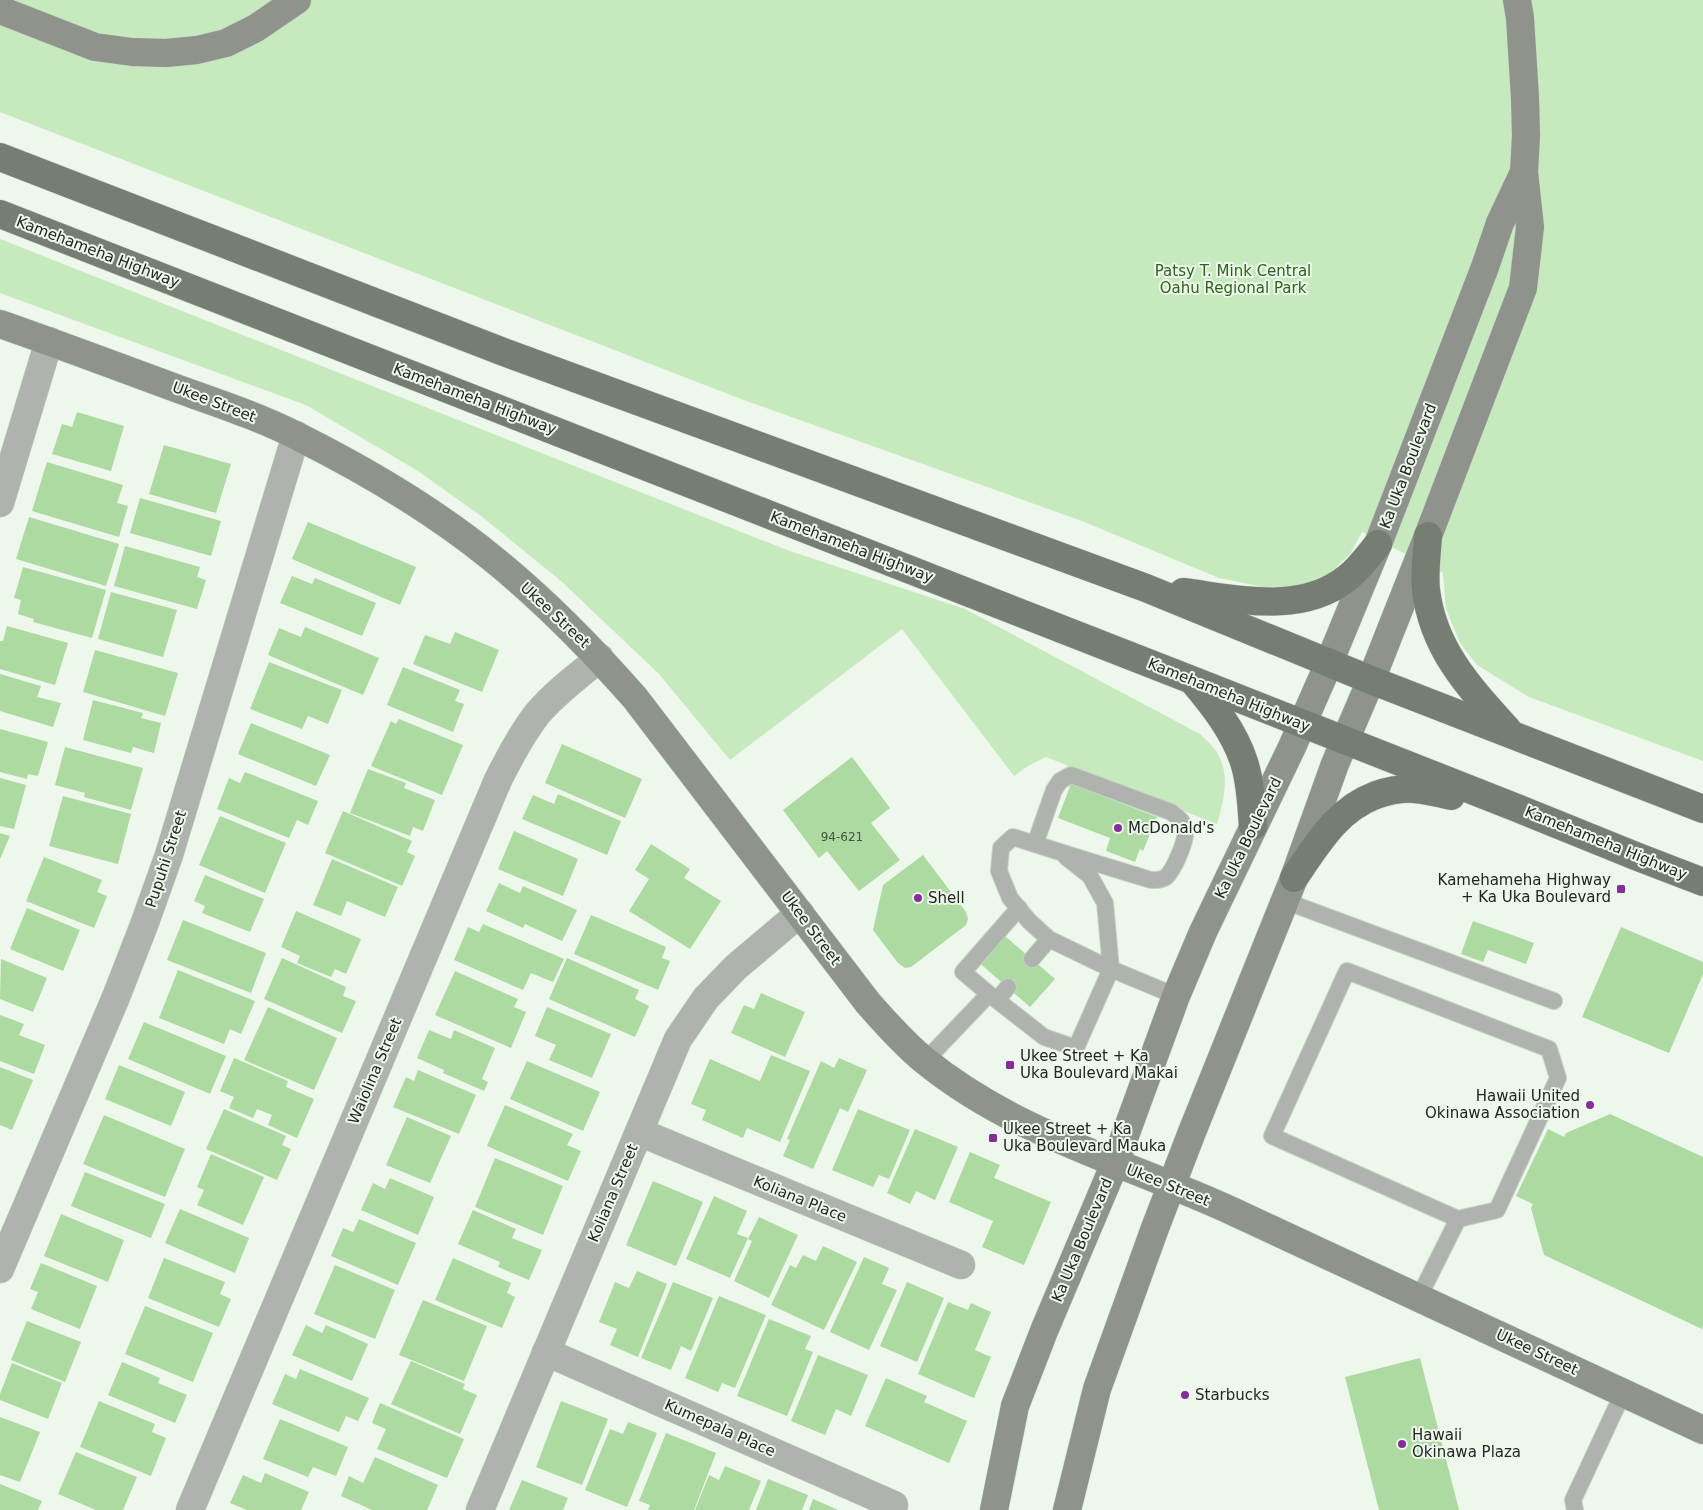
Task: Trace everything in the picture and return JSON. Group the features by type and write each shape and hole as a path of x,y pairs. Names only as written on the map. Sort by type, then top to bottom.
{"main road":[{"path":"0,157 501,351 1146,588 1372,680 1703,809"},
{"name":"Kamehameha Highway","path":"0,214 1703,882"},
{"path":"1428,536 1425,588 1429,610 1440,640 1459,674 1512,734"},
{"path":"1146,588 1266,602 1301,599 1317,595 1347,579 1357,570 1378,544"},
{"path":"1192,680 1223,722 1244,761 1249,783 1253,826"},
{"path":"1289,889 1327,829 1358,804 1390,790 1412,789 1517,808"}],"street":[{"path":"0,10 95,47 132,52 166,53 197,50 226,43 256,28 297,0"},
{"name":"Ka Uka Boulevard","path":"1067,1510 1097,1389 1171,1186 1289,889 1345,741 1372,680 1523,288 1530,227 1524,172 1526,136 1525,98 1520,18 1517,0"},
{"name":"Ka Uka Boulevard","path":"994,1510 1015,1406 1044,1331 1115,1163 1176,996 1203,932 1302,724 1329,662 1378,544 1500,222 1524,172"},
{"name":"Ukee Street","path":"0,324 251,416 296,435 371,475 454,530 492,558 534,594 600,658 635,698 868,1003 897,1036 925,1061 959,1086 999,1110 1115,1163 1218,1205 1703,1430"},
{"path":"0,503 48,341"},
{"name":"Pupuhi Street","path":"0,1269 116,997 147,916 169,854 296,435"},
{"name":"Waiolina Street","path":"190,1510 498,780 516,743 539,712 600,658"},
{"name":"Koliana Street","path":"480,1510 678,1039 706,998 736,967 800,914"},
{"name":"Koliana Place","path":"639,1132 961,1265"},
{"name":"Kumepala Place","path":"546,1352 894,1505"}],"lane":[{"path":"1034,844 1054,790 1060,781 1071,775 1171,812 1182,821 1186,838 1173,869 1160,880 1150,880 1059,851 1034,844 1013,837 1001,848 999,871 1010,898 1029,921 1049,939 1111,969 1176,996"},
{"path":"1019,908 963,972 1044,1037 1076,1048 1111,969 1105,903 1090,876 1059,851"},
{"path":"1289,889 1554,1001"},
{"path":"1032,959 1049,939"},
{"path":"1347,971 1549,1049 1558,1078 1497,1210 1458,1219 1272,1136 1347,971"},
{"path":"925,1061 993,997 1008,987"},
{"path":"1419,1297 1458,1219"},
{"path":"1575,1510 1573,1500 1623,1393"}],"green space":[{"name":"Patsy T. Mink Central Oahu Regional Park","path":"0,0 1703,0 1703,761 1529,697 1477,665 1460,643 1446,609 1443,573 1362,532 1350,554 1330,573 1303,585 1268,588 1219,578 1082,521 741,399 0,112"},
{"path":"0,239 787,550 965,609 1200,734 1216,751 1221,760 1225,778 1224,796 1217,824 1046,757 1014,776 902,629 730,760 659,674 561,581 481,516 418,471 306,405 0,293"}],"building":[{"path":"77,412 124,426 111,471 52,454 62,424 72,427"},
{"path":"164,445 231,464 216,513 149,494"},
{"path":"47,462 123,485 117,503 128,506 119,537 32,511"},
{"path":"140,498 221,521 211,556 130,533"},
{"path":"29,517 119,544 106,586 16,559"},
{"path":"308,522 416,567 400,605 292,559"},
{"path":"125,546 200,567 197,577 206,580 197,609 114,586"},
{"path":"23,567 106,590 92,638 33,622 34,619 18,614 21,600 14,598"},
{"path":"292,576 312,584 315,578 376,603 362,636 280,603"},
{"path":"111,592 177,610 163,657 98,639"},
{"path":"7,626 68,643 55,685 0,669 0,641 3,641"},
{"path":"305,627 379,658 363,695 268,655 279,628 301,637"},
{"path":"455,632 499,650 482,692 413,664 425,635 450,644"},
{"path":"95,650 178,673 165,716 83,692"},
{"path":"269,662 342,690 328,724 308,716 302,729 250,709"},
{"path":"403,667 460,690 455,701 464,704 453,732 387,705"},
{"path":"0,674 41,686 37,697 61,703 53,727 0,711"},
{"path":"93,700 143,713 141,718 161,723 154,753 133,747 131,753 83,740"},
{"path":"399,719 463,745 442,795 371,766 391,721 396,724"},
{"path":"251,723 330,755 316,786 238,754"},
{"path":"0,729 48,742 38,776 28,774 27,779 0,772"},
{"path":"562,744 642,779 625,818 545,783"},
{"path":"65,747 143,768 131,810 84,797 85,793 55,785"},
{"path":"852,757 890,808 871,823 900,860 859,891 827,851 819,858 783,810"},
{"path":"368,769 406,783 404,788 435,800 423,831 413,827 410,836 350,813"},
{"path":"245,772 318,801 308,825 297,820 289,838 217,809 229,778 240,783"},
{"path":"0,778 26,785 14,829 0,826"},
{"name":"McDonald's","path":"1071,784 1157,817 1143,851 1140,849 1135,862 1106,851 1110,838 1058,818"},
{"path":"558,794 621,821 607,855 522,819 533,795 554,804"},
{"path":"63,796 131,814 118,864 49,846"},
{"path":"343,811 412,841 407,852 415,856 402,886 325,853"},
{"path":"220,816 286,843 265,893 199,865"},
{"path":"514,831 578,859 563,896 498,869"},
{"path":"0,833 10,836 0,859"},
{"path":"651,844 690,869 684,878 721,901 690,949 629,911 649,879 635,870"},
{"name":"Shell","path":"923,855 966,912 968,919 966,925 911,967 905,968 898,963 873,930 883,885"},
{"path":"44,857 102,880 97,892 107,896 94,928 26,901"},
{"path":"332,859 398,887 385,917 347,901 341,916 313,905"},
{"path":"205,875 264,899 250,932 202,913 205,906 194,901"},
{"path":"499,883 520,893 523,886 577,910 562,941 525,924 523,928 486,911"},
{"path":"27,908 80,930 63,971 10,949"},
{"path":"296,911 361,939 346,974 335,969 331,977 297,963 300,956 281,947"},
{"path":"591,915 666,947 662,958 670,961 658,990 574,954"},
{"path":"183,920 266,953 251,993 167,960"},
{"path":"1473,921 1534,943 1526,964 1488,950 1483,962 1461,954"},
{"path":"483,924 564,959 553,982 531,973 523,990 454,960 468,927 479,932"},
{"path":"1621,927 1703,962 1703,974 1669,1053 1582,1017"},
{"name":"Shell","path":"999,931 1055,979 1030,1007 975,959"},
{"path":"282,958 346,987 343,996 356,1001 342,1033 264,999"},
{"path":"567,958 639,990 635,999 649,1006 635,1037 549,999"},
{"path":"1,959 47,978 33,1012 0,999"},
{"path":"178,970 255,1001 241,1034 230,1029 224,1044 159,1018"},
{"path":"455,971 518,999 514,1007 526,1012 511,1048 435,1015"},
{"path":"761,993 805,1012 785,1057 731,1033 744,1005 754,1009"},
{"path":"268,1007 337,1038 314,1090 244,1060"},
{"path":"547,1007 611,1034 592,1078 549,1060 556,1045 535,1036"},
{"path":"0,1015 24,1024 19,1035 45,1045 34,1074 0,1061"},
{"path":"144,1022 226,1056 210,1094 128,1059"},
{"path":"429,1030 451,1039 454,1030 495,1048 482,1079 488,1082 484,1091 443,1073 444,1070 417,1058"},
{"path":"771,1055 810,1071 780,1142 747,1128 743,1138 702,1120 706,1110 691,1104 710,1059 760,1081"},
{"path":"234,1058 288,1081 286,1087 314,1099 297,1138 268,1125 272,1115 257,1109 253,1118 229,1108 234,1097 220,1091"},
{"path":"839,1058 867,1070 848,1112 840,1108 813,1169 783,1156 790,1140 787,1139 821,1061 834,1068"},
{"path":"527,1061 600,1092 583,1131 510,1099"},
{"path":"119,1065 185,1092 171,1126 105,1099"},
{"path":"0,1067 33,1080 12,1130 0,1125"},
{"path":"418,1070 476,1095 459,1134 393,1107 406,1077 414,1081"},
{"path":"505,1105 573,1134 567,1145 581,1151 568,1181 487,1146"},
{"path":"224,1109 286,1136 282,1145 291,1149 277,1180 206,1149"},
{"path":"858,1109 910,1130 889,1179 879,1175 873,1187 832,1170"},
{"path":"1610,1114 1703,1157 1702,1329 1544,1255 1531,1208 1533,1204 1516,1196 1548,1129 1564,1137 1566,1133"},
{"path":"104,1115 185,1149 165,1197 83,1164"},
{"path":"407,1117 451,1136 430,1183 386,1165"},
{"path":"915,1129 958,1147 935,1200 916,1191 910,1204 887,1193"},
{"path":"970,1152 1000,1165 994,1178 1051,1202 1024,1265 982,1247 993,1221 949,1202"},
{"path":"211,1154 264,1177 243,1225 197,1205 204,1190 197,1187"},
{"path":"495,1158 563,1186 543,1235 475,1207"},
{"path":"85,1172 165,1204 151,1238 71,1206"},
{"path":"390,1178 434,1197 418,1235 361,1210 373,1183 385,1189"},
{"path":"653,1181 703,1202 676,1266 626,1245"},
{"path":"714,1196 747,1211 737,1234 748,1238 730,1278 686,1259"},
{"path":"180,1209 249,1238 235,1273 165,1243"},
{"path":"473,1210 516,1229 512,1238 542,1250 529,1280 498,1267 500,1262 458,1244"},
{"path":"61,1214 124,1240 108,1282 44,1256"},
{"path":"759,1217 798,1235 769,1298 734,1281 752,1241 748,1239"},
{"path":"359,1219 416,1243 398,1285 331,1256 343,1228 353,1232"},
{"path":"823,1246 857,1262 824,1330 771,1305 790,1265 796,1268 803,1255 816,1261"},
{"path":"864,1257 889,1268 882,1284 897,1290 869,1350 830,1332"},
{"path":"164,1258 225,1282 220,1294 231,1299 219,1327 148,1298"},
{"path":"453,1258 511,1283 507,1293 515,1297 502,1328 435,1300"},
{"path":"41,1263 97,1286 80,1329 31,1309 38,1292 30,1289"},
{"path":"335,1265 395,1290 375,1339 314,1314"},
{"path":"637,1271 667,1284 638,1357 610,1345 617,1329 599,1322 615,1282 629,1288"},
{"path":"673,1282 713,1298 691,1351 681,1346 671,1370 641,1358"},
{"path":"907,1282 944,1298 917,1362 880,1346"},
{"path":"719,1296 766,1315 735,1388 722,1383 718,1392 685,1378"},
{"path":"423,1300 487,1326 464,1381 399,1355"},
{"path":"948,1302 968,1310 971,1303 991,1312 975,1350 991,1357 974,1398 918,1374"},
{"path":"145,1306 213,1333 193,1382 125,1354"},
{"path":"769,1319 811,1336 805,1349 813,1352 787,1416 737,1396"},
{"path":"27,1321 81,1342 65,1382 11,1360"},
{"path":"306,1325 322,1333 326,1325 368,1344 352,1381 292,1355"},
{"path":"818,1355 868,1375 851,1416 836,1409 825,1435 791,1421"},
{"name":"Hawaii Okinawa Plaza","path":"1420,1358 1459,1510 1379,1510 1345,1377"},
{"path":"411,1361 465,1384 463,1389 477,1395 460,1434 391,1404"},
{"path":"122,1362 160,1378 158,1383 187,1395 175,1423 108,1395"},
{"path":"12,1363 62,1383 48,1419 0,1400 0,1394"},
{"path":"300,1369 369,1398 358,1421 346,1416 339,1432 272,1404 285,1374 296,1379"},
{"path":"886,1378 927,1396 924,1402 967,1421 949,1463 865,1426"},
{"path":"99,1401 155,1424 152,1432 166,1438 151,1476 80,1447"},
{"path":"561,1401 608,1419 582,1485 536,1467"},
{"path":"380,1403 464,1439 447,1478 377,1449 386,1429 372,1423"},
{"path":"0,1417 40,1432 20,1482 0,1475"},
{"path":"280,1419 348,1447 336,1476 313,1467 308,1477 263,1459"},
{"path":"628,1422 657,1433 627,1507 585,1490 610,1429 623,1434"},
{"path":"666,1433 716,1453 694,1510 648,1510 650,1505 639,1501"},
{"path":"76,1452 137,1477 123,1510 96,1510 58,1494"},
{"path":"375,1457 438,1485 427,1510 372,1510 341,1496 349,1476 363,1483"},
{"path":"725,1466 761,1481 749,1510 695,1510 709,1475 719,1480"},
{"path":"265,1473 309,1492 301,1510 247,1510 230,1503 243,1475 261,1483"},
{"path":"768,1479 808,1495 802,1510 756,1510"},
{"path":"522,1480 568,1498 563,1510 509,1510"},
{"path":"0,1484 42,1501 38,1510 0,1510"},
{"path":"813,1499 838,1510 809,1510"}],"place":[{"name":"McDonald's","path":"1118,828"},
{"name":"Kamehameha Highway + Ka Uka Boulevard","path":"1621,889"},
{"name":"Shell","path":"918,898"},
{"name":"Ukee Street + Ka Uka Boulevard Makai","path":"1010,1065"},
{"name":"Hawaii United Okinawa Association","path":"1590,1105"},
{"name":"Ukee Street + Ka Uka Boulevard Mauka","path":"993,1138"},
{"name":"Starbucks","path":"1185,1395"},
{"name":"Hawaii Okinawa Plaza","path":"1402,1444"}]}
